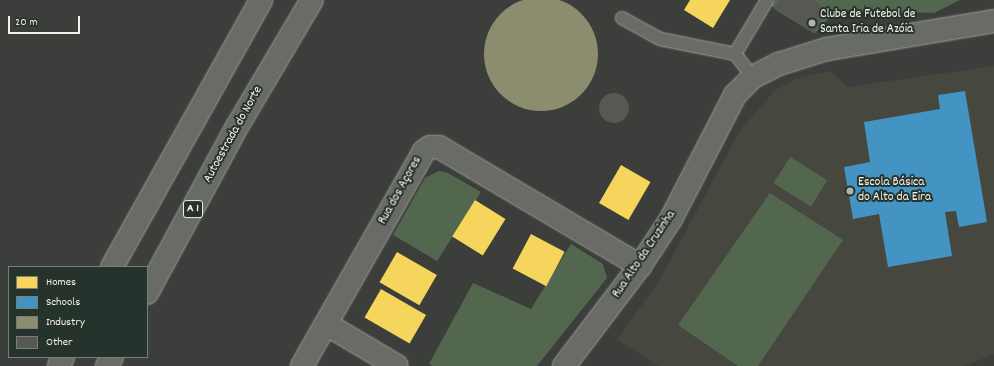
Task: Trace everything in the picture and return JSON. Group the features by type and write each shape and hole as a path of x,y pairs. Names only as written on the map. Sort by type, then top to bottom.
{"main road":[{"path":"113,266 261,0"},
{"name":"Autoestrada do Norte","path":"148,291 238,125 312,0"},
{"name":"Rua Alto da Cruzinha","path":"564,366 640,266 671,219 735,94 753,77 780,64 827,48 994,21"},
{"name":"Rua dos Açores","path":"302,366 424,150 430,146 439,147 640,266"},
{"path":"326,324 396,366"}],"lane":[{"path":"735,54 767,0"},
{"path":"622,18 660,39 735,54 753,77"}],"shaded area":[{"name":"Escola Básica do Alto da Eira","path":"994,66 994,354 965,366 658,366 617,339 658,283 739,132 774,91 797,78 830,71 848,87"}],"green space":[{"name":"Clube de Futebol de Santa Iria de Azóia","path":"775,0 960,0 934,13 837,10 815,33 771,6"},
{"path":"790,157 827,180 811,207 774,183"},
{"path":"439,171 448,173 481,192 437,261 393,235 425,178"},
{"path":"770,193 843,240 758,366 738,366 678,325"},
{"path":"571,244 603,264 607,278 537,366 432,366 429,364 473,283 531,309"}],"building: Homes":[{"path":"690,0 730,0 713,28 684,10"},
{"path":"621,165 650,182 628,220 599,203"},
{"path":"475,200 506,219 483,256 452,236"},
{"path":"531,234 565,252 546,286 513,268"},
{"path":"397,252 437,275 419,305 380,282"},
{"path":"381,289 426,315 410,344 364,318"}],"building: Schools":[{"path":"965,91 987,222 959,227 956,211 945,212 952,256 888,267 879,214 853,219 844,167 870,162 864,122 940,109 938,95"}],"building: Industry":[{"path":"526,-1 556,-1 563,1 573,7 588,22 594,32 597,43 597,65 594,76 588,86 573,101 563,107 552,110 530,110 519,107 509,101 494,86 488,76 485,65 485,43 488,32 494,22 509,7 519,1"}],"building: Other":[{"path":"779,0 812,0 828,10 813,33 774,9"},
{"path":"614,93 620,94 628,102 628,114 620,122 614,123 608,122 600,114 599,108 600,102 608,94"}],"place":[{"name":"Clube de Futebol de Santa Iria de Azóia","path":"812,23"},
{"name":"Escola Básica do Alto da Eira","path":"850,191"}]}
